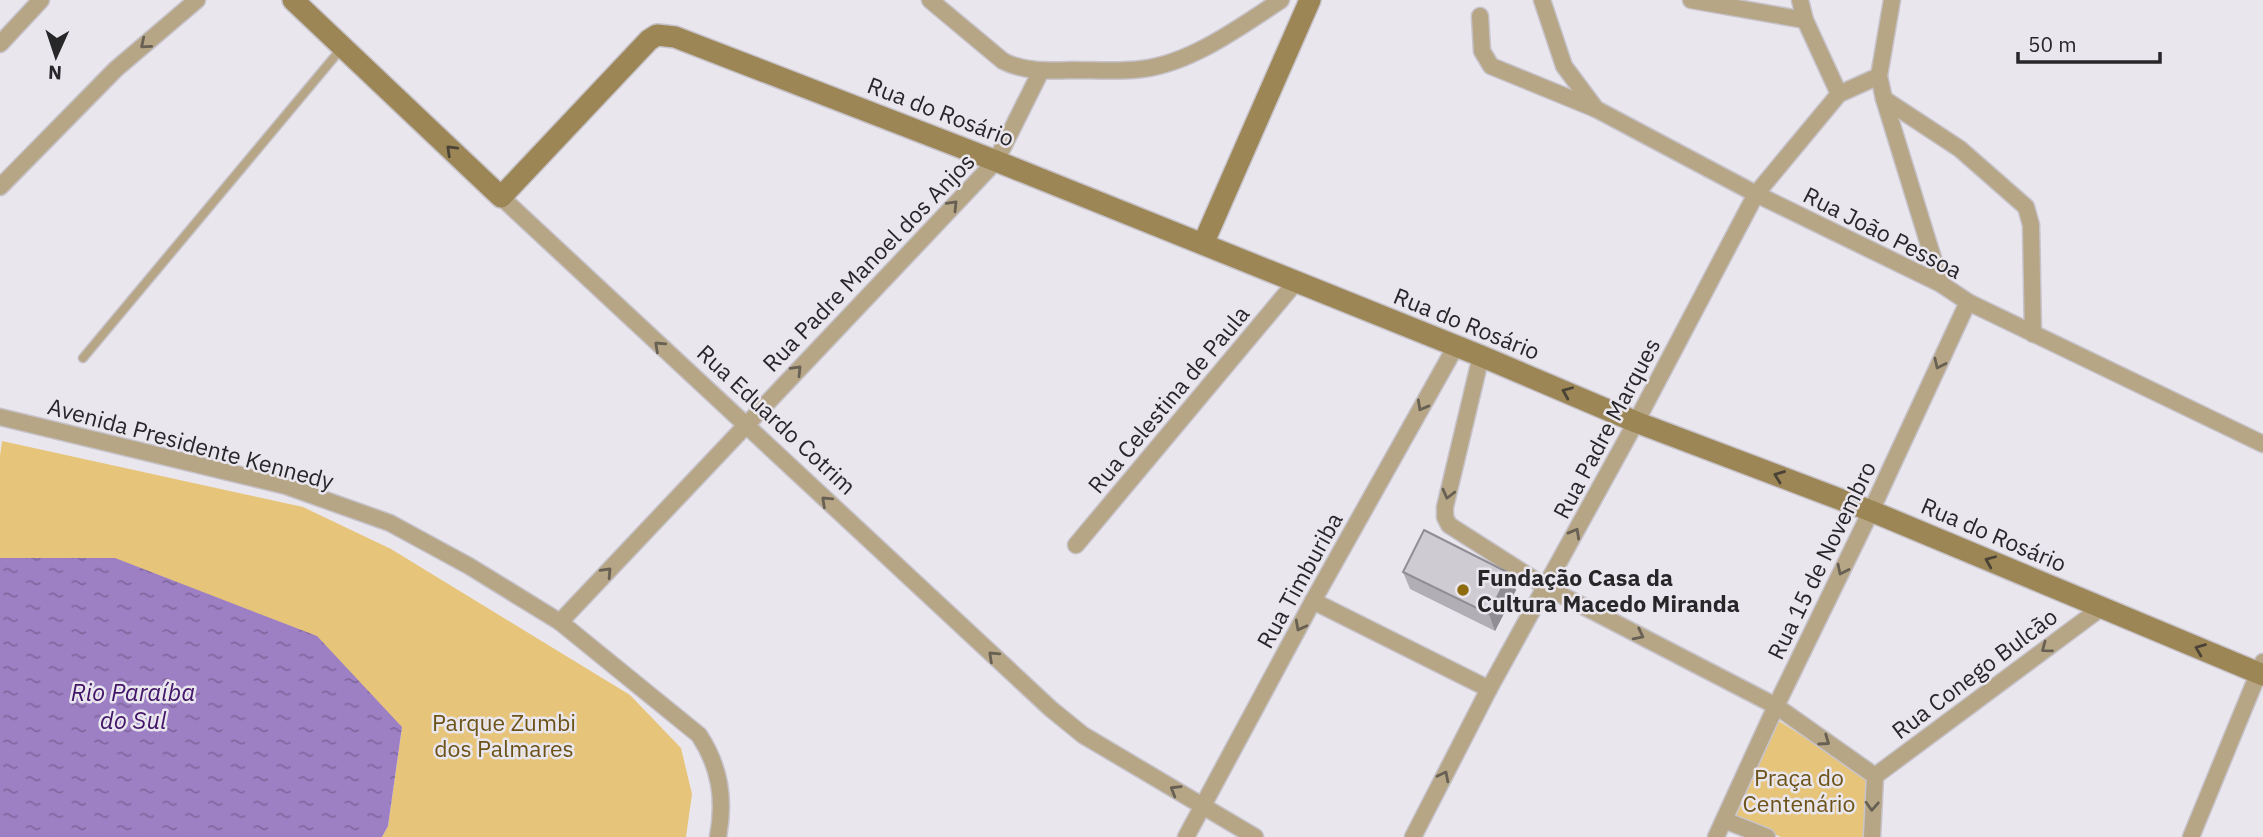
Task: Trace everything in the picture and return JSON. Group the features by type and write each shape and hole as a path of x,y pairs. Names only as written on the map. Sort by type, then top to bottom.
{"street":[{"path":"0,44 41,0"},
{"path":"0,187 116,69 197,0"},
{"name":"Rua Eduardo Cotrim","path":"293,0 744,426 1051,709 1083,735 1255,837"},
{"path":"930,0 1003,61 1013,66 1041,71 1140,69 1183,59 1281,0"},
{"path":"1203,244 1310,0"},
{"name":"Rua João Pessoa","path":"1542,0 1564,66 1596,109 1756,194 1941,284 1968,302 2263,444"},
{"path":"1691,0 1805,20"},
{"path":"1800,0 1805,20 1839,94"},
{"path":"1892,0 1879,76 1941,284"},
{"path":"1480,16 1482,51 1491,66 1596,109"},
{"name":"Rua do Rosário","path":"500,197 649,40 657,35 675,37 996,160 1481,356 1636,422 1871,511 2101,608 2261,670"},
{"name":"Rua Padre Manoel dos Anjos","path":"560,622 996,160 1041,71"},
{"name":"Rua Padre Marques","path":"1413,837 1489,689 1636,422 1756,194 1839,94 1879,76"},
{"path":"1884,99 1960,149 2026,207 2031,225 2033,334"},
{"name":"Rua Celestina de Paula","path":"1076,545 1295,283"},
{"name":"Rua 15 de Novembro","path":"1716,837 1968,302"},
{"name":"Rua Timburiba","path":"1186,837 1313,601 1456,346"},
{"path":"1481,356 1445,507 1445,517 1449,525 1546,587 1776,706 1875,776 1871,809 1872,837"},
{"name":"Avenida Presidente Kennedy","path":"0,417 286,486 390,523 469,566 560,622 699,735 712,755 719,781 721,819 718,837"},
{"path":"1313,601 1489,689"},
{"name":"Rua Conego Bulcão","path":"1875,776 2101,608"},
{"path":"2191,837 2261,670"},
{"path":"1724,820 1767,837"}],"lane":[{"path":"83,358 342,47"}],"green space":[{"name":"Parque Zumbi dos Palmares","path":"2,441 303,507 391,549 630,695 681,748 692,794 686,837 382,837 388,826 402,727 0,558"},
{"name":"Praça do Centenário","path":"1779,721 1866,776 1864,837 1781,837 1735,818"}],"water":[{"name":"Rio Paraíba do Sul","path":"0,558 115,558 317,636 402,727 388,826 382,837 0,837"}],"building":[{"name":"Fundação Casa da Cultura Macedo Miranda","path":"1424,530 1509,573 1489,614 1403,572"}],"place":[{"name":"Fundação Casa da Cultura Macedo Miranda","path":"1463,590"}]}
